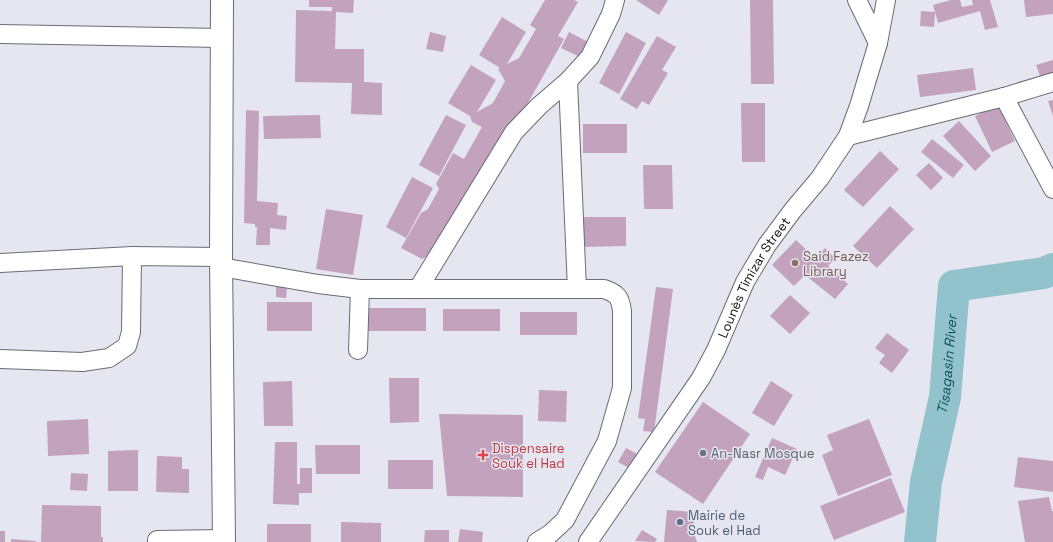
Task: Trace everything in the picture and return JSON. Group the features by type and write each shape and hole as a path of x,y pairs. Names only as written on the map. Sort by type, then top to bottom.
{"main road":[{"path":"222,0 221,262 224,540"}],"street":[{"path":"418,289 514,132 539,106 568,81 590,57 611,14 615,0"},
{"path":"858,0 878,43"},
{"name":"Lounès Timizar Street","path":"588,542 701,378 723,336 746,282 767,245 793,210 820,178 848,136 859,106 878,43 886,0"},
{"path":"0,34 222,38"},
{"path":"568,81 577,289"},
{"path":"848,136 1004,97 1053,82"},
{"path":"1004,97 1053,189"},
{"path":"0,359 82,362 109,358 127,346 131,332 132,256"},
{"path":"0,263 132,256 221,262 318,284 360,289 604,289 614,292 621,301 622,311 622,388 607,441 565,520 550,534 537,542"},
{"path":"358,350 360,289"},
{"path":"157,540 224,540"}],"building":[{"path":"309,0 354,0 353,13 336,12 335,49 364,49 364,82 382,83 382,115 351,114 352,83 295,82 296,10 332,11 332,7 309,7"},
{"path":"545,0 574,0 578,2 558,36 564,39 481,186 444,247 422,259 401,248 421,213 428,209 439,189 436,184 453,153 464,159 482,127 472,122 470,116 448,103 471,65 496,80 477,112 493,103 505,81 498,69 500,68 479,55 502,17 526,32 507,64 519,58 536,29 530,25"},
{"path":"636,0 668,0 659,15"},
{"path":"750,0 773,0 774,84 751,84"},
{"path":"951,0 960,0 962,7 973,5 972,0 990,0 998,27 985,30 980,11 938,23 933,5"},
{"path":"1024,0 1053,0 1053,14 1026,17"},
{"path":"921,11 935,12 934,27 920,26"},
{"path":"430,32 446,36 443,52 426,49"},
{"path":"569,32 592,44 584,59 561,48"},
{"path":"626,32 646,43 619,94 599,83"},
{"path":"657,36 676,47 662,70 668,73 649,105 642,101 637,109 620,99"},
{"path":"1053,60 1053,75 1041,79 1036,65"},
{"path":"973,68 976,90 920,97 917,75"},
{"path":"1053,100 1053,116 1048,101"},
{"path":"741,103 765,103 765,162 742,162"},
{"path":"998,105 1015,141 992,152 975,116"},
{"path":"246,110 259,111 257,201 278,203 277,215 287,216 286,230 270,228 270,245 256,245 257,227 255,227 255,224 244,223"},
{"path":"320,115 321,138 264,139 263,116"},
{"path":"446,115 466,125 439,176 419,165"},
{"path":"959,121 991,156 975,171 943,136"},
{"path":"583,124 627,124 627,153 583,153"},
{"path":"932,139 964,165 953,178 921,152"},
{"path":"880,151 899,169 863,207 844,190"},
{"path":"929,163 943,178 931,190 916,175"},
{"path":"643,165 672,165 673,209 644,209"},
{"path":"412,177 433,188 406,238 386,227"},
{"path":"890,206 914,229 877,268 853,246"},
{"path":"326,209 363,215 353,275 316,269"},
{"path":"582,217 626,217 626,246 582,247"},
{"path":"796,240 816,259 825,248 835,258 828,266 848,284 835,299 805,275 794,286 772,265"},
{"path":"276,287 287,287 286,298 276,297"},
{"path":"656,287 673,289 654,432 643,431 645,419 638,418"},
{"path":"790,295 810,313 790,334 770,316"},
{"path":"267,302 312,302 312,331 267,331"},
{"path":"368,308 426,308 426,331 368,331"},
{"path":"443,309 500,309 500,331 443,331"},
{"path":"520,312 577,312 577,335 520,335"},
{"path":"887,333 909,350 892,373 879,363 885,355 875,348"},
{"path":"389,378 419,378 419,422 390,423"},
{"path":"292,381 293,426 264,426 263,382"},
{"path":"771,381 793,395 774,426 752,413"},
{"path":"539,390 567,391 566,422 538,421"},
{"name":"An-Nasr Mosque","path":"703,402 750,434 703,504 655,472"},
{"name":"Dispensaire Souk el Had","path":"439,414 523,415 523,497 447,496"},
{"path":"88,419 89,454 48,456 47,421"},
{"path":"869,419 892,475 838,496 822,455 833,450 827,435"},
{"path":"772,438 797,449 785,475 768,467 763,480 755,477"},
{"path":"275,442 297,442 297,484 300,484 300,468 312,468 312,493 299,493 299,505 273,504"},
{"path":"315,445 360,445 360,474 316,474"},
{"path":"626,448 639,455 631,469 618,462"},
{"path":"138,450 138,491 108,491 108,451"},
{"path":"157,456 182,457 182,469 189,469 189,493 156,492"},
{"path":"1018,457 1053,461 1053,492 1014,487"},
{"path":"388,460 433,460 433,489 388,489"},
{"path":"71,473 88,474 87,491 70,490"},
{"path":"891,478 905,512 834,540 820,506"},
{"path":"1049,497 1053,511 1053,542 1025,542 1018,501"},
{"path":"42,505 101,506 101,537 103,537 103,542 41,542"},
{"name":"Mairie de Souk el Had","path":"667,510 695,512 693,531 697,542 664,542"},
{"path":"341,522 381,523 381,542 341,542"},
{"path":"267,524 311,524 311,542 267,542"},
{"path":"460,529 483,532 482,542 458,542"},
{"path":"425,530 449,530 449,542 424,542"},
{"path":"642,530 657,539 655,542 635,541"},
{"path":"0,531 5,531 5,542 0,542"},
{"path":"11,539 36,541 36,542 11,542"}],"waterway":[{"name":"Tisagasin River","path":"920,542 926,482 945,397 954,286 1044,273 1053,269"}],"place":[{"name":"Said Fazez Library","path":"795,263"},
{"name":"An-Nasr Mosque","path":"703,453"},
{"name":"Dispensaire Souk el Had","path":"483,455"},
{"name":"Mairie de Souk el Had","path":"680,522"}]}
